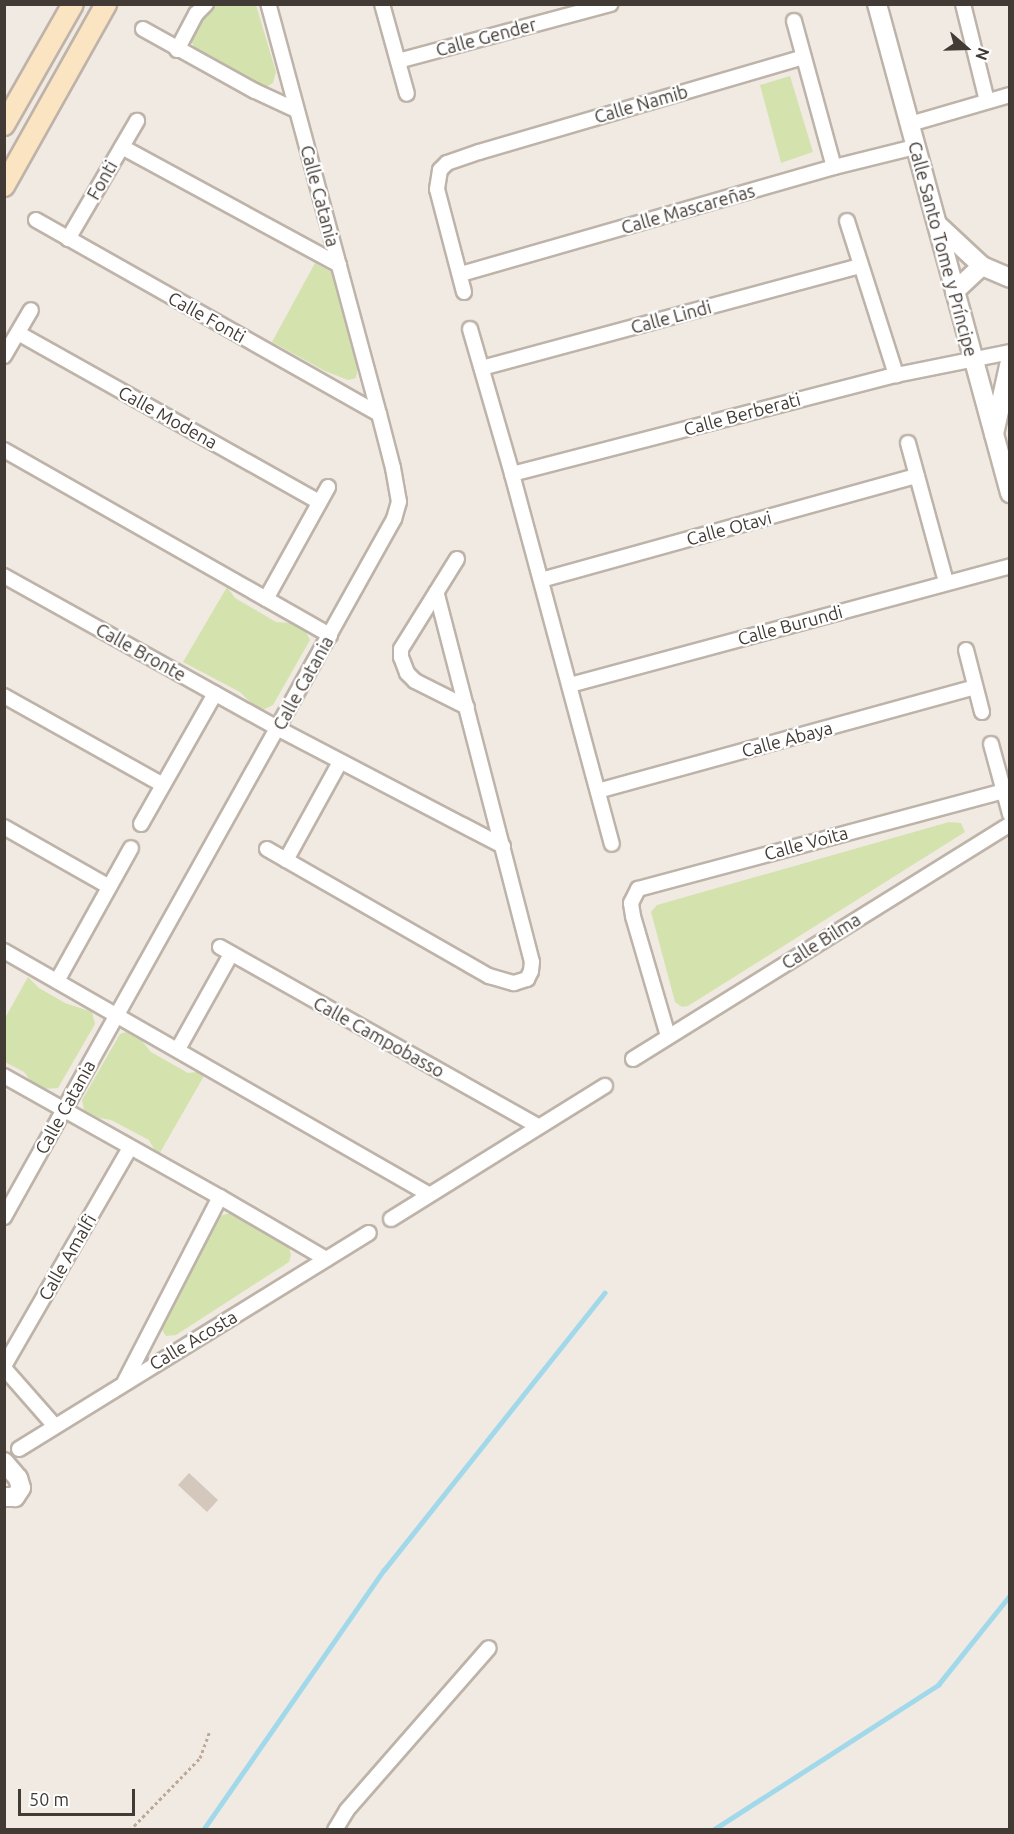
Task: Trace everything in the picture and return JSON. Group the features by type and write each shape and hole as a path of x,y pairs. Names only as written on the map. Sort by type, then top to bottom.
{"main road":[{"path":"4,125 73,4"},
{"path":"4,186 106,4"}],"street":[{"path":"177,50 196,14 206,4"},
{"name":"Calle Catania","path":"4,1217 330,636 394,519 399,502 379,414 268,4"},
{"path":"382,4 407,94"},
{"name":"Calle Gender","path":"398,61 610,4"},
{"name":"Calle Santo Tome y Príncipe","path":"877,4 1010,493"},
{"path":"963,4 987,101"},
{"path":"794,21 834,167"},
{"path":"143,29 177,50 296,110"},
{"name":"Calle Namib","path":"464,292 436,179 440,170 447,163 803,57"},
{"path":"910,124 1010,95"},
{"name":"Fonti","path":"68,239 137,121"},
{"path":"122,147 339,265"},
{"name":"Calle Mascareñas","path":"461,274 834,167 915,147"},
{"name":"Calle Fonti","path":"36,220 379,414"},
{"path":"848,221 860,266 896,375"},
{"path":"937,224 982,266 1005,277 1010,296"},
{"name":"Calle Lindi","path":"482,368 860,266"},
{"path":"955,291 982,266"},
{"path":"4,356 31,310"},
{"path":"470,329 512,474 612,844"},
{"name":"Calle Modena","path":"18,333 319,502"},
{"name":"Calle Berberati","path":"512,474 896,375 1010,352"},
{"path":"994,436 1010,361"},
{"path":"908,443 946,582"},
{"path":"4,450 330,636"},
{"name":"Calle Otavi","path":"540,580 917,476"},
{"path":"266,599 328,486"},
{"path":"457,559 401,649 403,664 415,681 467,707"},
{"name":"Calle Burundi","path":"570,685 1010,566"},
{"name":"Calle Bronte","path":"4,576 277,728 503,846"},
{"path":"267,849 489,976 514,983 527,979 532,962 436,592"},
{"path":"966,650 982,712"},
{"name":"Calle Abaya","path":"598,790 975,687"},
{"path":"141,824 215,694"},
{"path":"4,696 163,785"},
{"path":"991,744 1010,814"},
{"path":"286,860 340,762"},
{"name":"Calle Voita","path":"668,1036 633,916 633,894 645,886 1003,791"},
{"name":"Calle Bilma","path":"633,1059 1010,824"},
{"path":"4,827 108,886"},
{"path":"57,981 131,848"},
{"name":"Calle Campobasso","path":"178,1049 225,950 538,1126"},
{"path":"4,951 428,1194"},
{"path":"4,1076 326,1259"},
{"path":"391,1219 605,1086"},
{"name":"Calle Amalfi","path":"54,1425 4,1367 130,1148"},
{"path":"125,1382 220,1197"},
{"name":"Calle Acosta","path":"19,1449 54,1425 369,1233"},
{"path":"4,1462 18,1478 21,1488 15,1497 4,1497"},
{"path":"334,1830 347,1810 489,1648"}],"path":[{"path":"130,1830 200,1758 210,1731"}],"green space":[{"path":"209,5 256,5 276,72 273,83 266,87 259,84 195,49 190,38"},
{"path":"790,76 813,152 781,163 760,85"},
{"path":"315,263 331,272 358,367 356,378 348,380 325,371 272,342"},
{"path":"227,587 235,598 276,622 290,623 305,630 310,640 273,705 265,709 256,708 240,692 183,662"},
{"path":"949,822 961,823 965,832 688,1006 682,1007 675,1002 651,912 657,905"},
{"path":"28,977 39,988 65,1003 92,1012 95,1024 58,1088 44,1089 30,1080 24,1072 5,1062 5,1018"},
{"path":"126,1032 141,1040 151,1052 188,1073 197,1072 204,1076 158,1156 149,1140 111,1120 99,1118 84,1110 82,1100 120,1034"},
{"path":"230,1213 289,1246 291,1255 289,1262 176,1335 166,1336 159,1325 220,1216"}],"building":[{"path":"189,1473 218,1500 207,1512 178,1485"}],"waterway":[{"path":"203,1830 384,1570 604,1293"},
{"path":"713,1830 938,1685 1010,1595"}]}
